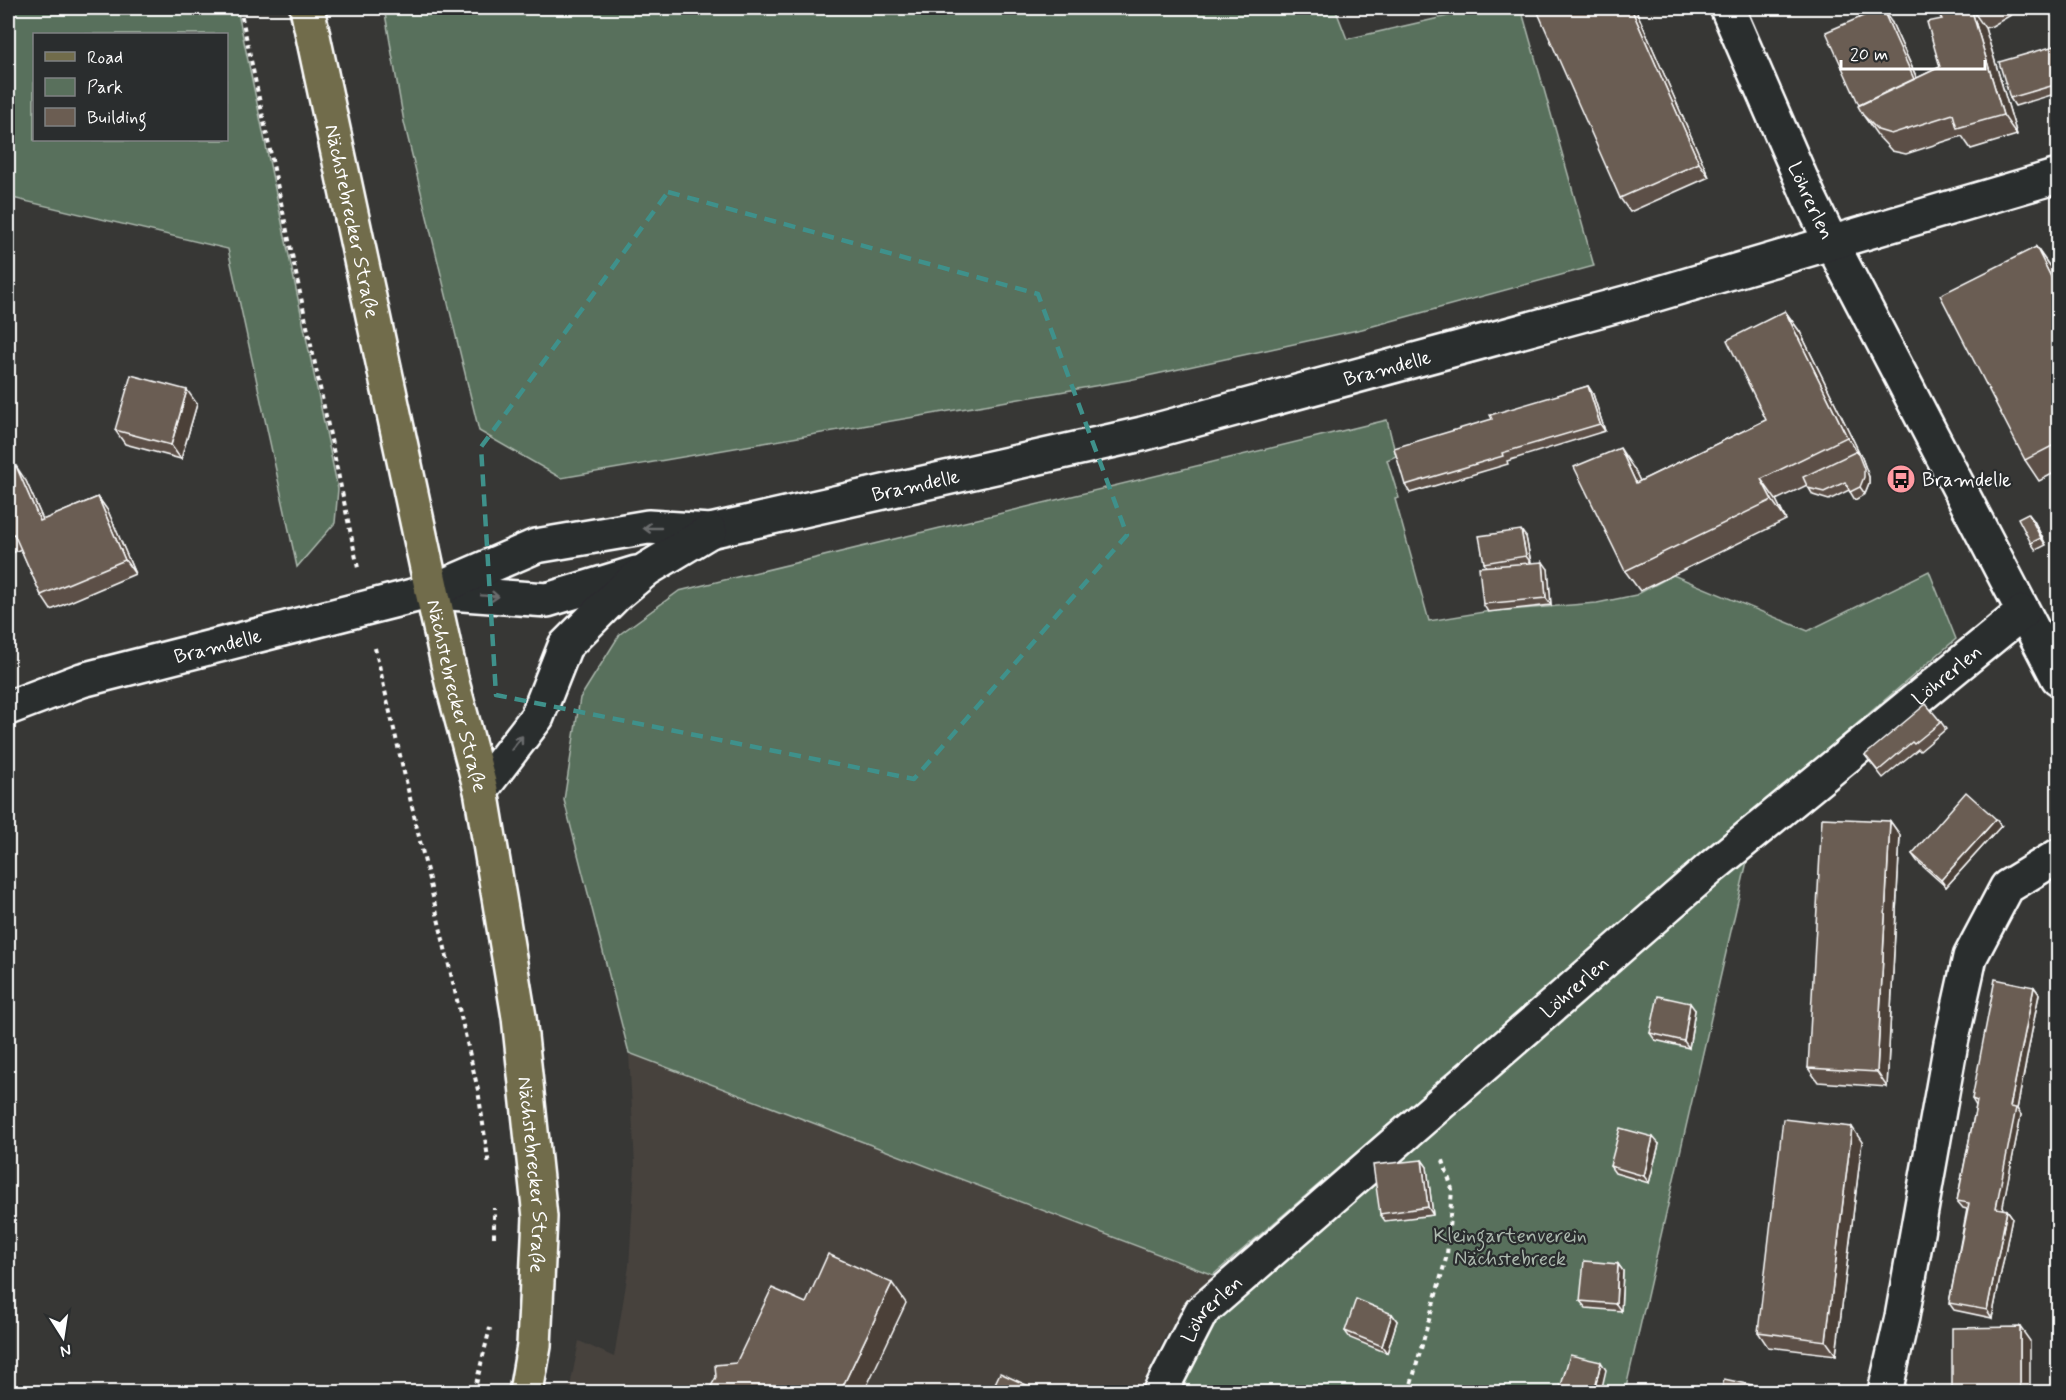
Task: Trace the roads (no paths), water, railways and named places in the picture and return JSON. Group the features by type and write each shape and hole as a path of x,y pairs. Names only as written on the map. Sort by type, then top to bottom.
{"main road":[{"name":"Nächstebrecker Straße","path":"307,8 452,682 481,790 519,1017 540,1217 534,1346 526,1392"}],"street":[{"name":"Löhrerlen","path":"1727,8 1809,197 1831,242 2058,678"},
{"name":"Bramdelle","path":"8,708 82,680 432,591 536,546 648,527 710,531 1142,434 1640,299 2058,176"},
{"name":"Bramdelle","path":"481,790 537,717 565,645 616,595 647,569 710,531"},
{"name":"Bramdelle","path":"432,591 547,600 647,569"},
{"name":"Löhrerlen","path":"1160,1392 1201,1312 1713,866 2023,612"},
{"path":"1885,1392 1902,1317 1951,1043 1971,957 2007,887 2058,856"}],"place":[{"name":"Bramdelle","path":"1901,479"}],"park label":[{"name":"Kleingartenverein Nächstebreck","path":"1510,1246"}]}
